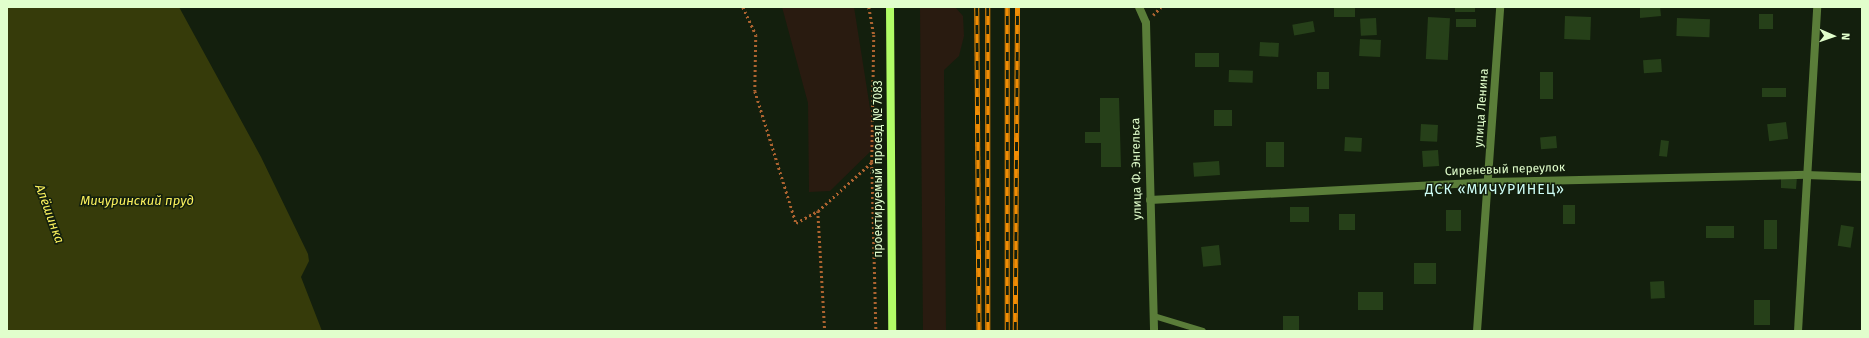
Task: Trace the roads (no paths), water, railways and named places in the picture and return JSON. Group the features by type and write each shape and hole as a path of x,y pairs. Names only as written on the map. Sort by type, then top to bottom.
{"main road":[{"name":"проектируемый проезд № 7083","path":"890,7 892,331"}],"street":[{"name":"улица Ф. Энгельса","path":"1139,7 1146,23 1154,331"},
{"name":"улица Ленина","path":"1477,331 1489,182 1500,7"},
{"path":"1798,331 1817,7"},
{"name":"Сиреневый переулок","path":"1150,200 1489,182 1806,175 1862,177"}],"lane":[{"path":"1154,316 1203,331"}],"water":[{"name":"Мичуринский пруд","path":"7,7 179,7 261,157 308,254 309,261 301,277 322,331 7,331"}],"railway":[{"path":"977,7 979,331"},
{"path":"988,7 988,331"},
{"path":"1007,7 1007,331"},
{"path":"1015,331 1017,7"}],"district":[{"name":"ДСК «МИЧУРИНЕЦ»","path":"1495,190"}],"water label":[{"name":"Алёшинка","path":"49,214"}]}
